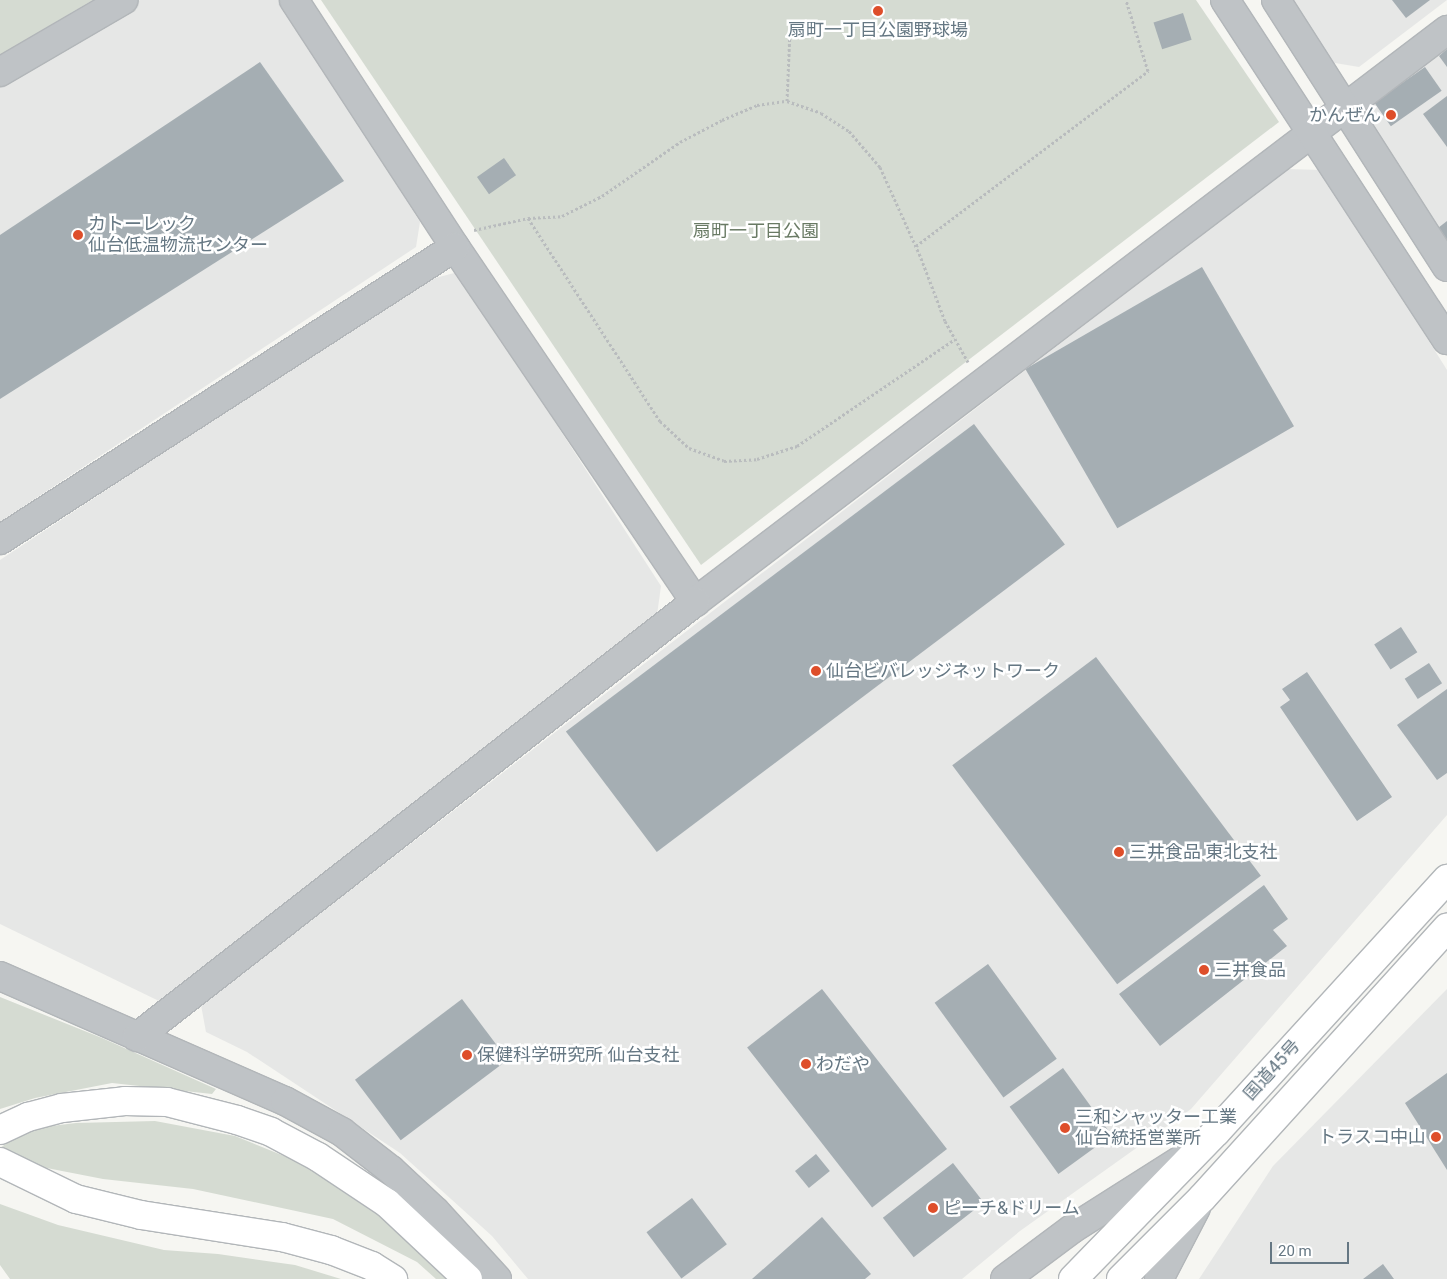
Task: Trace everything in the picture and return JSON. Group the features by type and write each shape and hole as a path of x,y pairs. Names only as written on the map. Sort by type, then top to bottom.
{"highway":[{"name":"国道45号","path":"1073,1279 1195,1151 1447,879"},
{"name":"国道45号","path":"1121,1279 1202,1198 1447,928"},
{"path":"0,1130 28,1117 62,1108 125,1101 167,1102 237,1120 271,1132 318,1157 387,1203 468,1279"},
{"path":"0,1162 76,1199 141,1215 282,1237 331,1250 372,1266 393,1279"}],"street":[{"path":"0,72 123,0"},
{"path":"294,0 455,247 695,602"},
{"path":"1226,0 1447,340"},
{"path":"1276,0 1447,267"},
{"path":"138,1037 695,602 1447,30"},
{"path":"0,540 455,247"},
{"path":"0,976 284,1100 342,1132 391,1170 435,1211 497,1279"},
{"path":"1005,1279 1072,1229 1195,1151"},
{"path":"1159,1279 1202,1198"}],"path":[{"path":"916,246 1148,71 1126,0"},
{"path":"787,101 790,30"},
{"path":"455,247 475,229 528,218 562,216 602,196 680,142 722,120 757,105 787,101 821,113 850,131 880,167 955,339 982,383"},
{"path":"528,218 660,421 690,448 724,461 757,459 797,446 955,339"}],"shaded area":[{"path":"140,0 280,0 420,222 416,247 0,522 0,82"},
{"path":"1289,0 1447,0 1359,67 1329,62"},
{"path":"1447,43 1447,247 1363,120 1374,98"},
{"path":"1287,169 1322,170 1447,370 1447,815 1191,1109 1020,1231 962,1279 528,1279 492,1236 400,1153 247,1052 206,1032 201,1005"},
{"path":"458,272 661,586 657,615 159,1001 0,924 0,560 424,281"},
{"path":"1447,989 1447,1279 1199,1279 1273,1166"}],"green space":[{"path":"0,0 93,0 0,55"},
{"name":"扇町一丁目公園","path":"321,0 1196,0 1279,122 701,565"},
{"path":"0,997 102,1038 216,1089 212,1094 112,1083 35,1098 0,1109"},
{"path":"155,1121 235,1136 321,1171 378,1212 451,1279 436,1279 417,1262 333,1219 193,1189 103,1179 16,1162 0,1148 27,1129 76,1123"},
{"path":"0,1204 58,1225 164,1250 218,1254 295,1265 341,1279 10,1279 0,1265"}],"building":[{"path":"1392,0 1430,0 1406,18"},
{"path":"1183,13 1192,40 1162,49 1154,23"},
{"path":"1447,49 1447,67 1439,56"},
{"path":"260,62 344,181 0,399 0,235"},
{"path":"1425,67 1442,91 1391,126 1374,103"},
{"path":"1447,96 1447,147 1423,114"},
{"path":"504,158 516,175 489,194 477,177"},
{"path":"1447,221 1447,240 1438,228"},
{"path":"1202,267 1294,426 1117,528 1025,369"},
{"path":"974,424 1065,545 657,852 566,732"},
{"path":"1401,627 1417,652 1391,670 1374,644"},
{"path":"1096,657 1261,876 1117,984 952,765"},
{"path":"1429,663 1442,683 1418,699 1405,679"},
{"path":"1307,672 1392,797 1357,821 1280,707 1290,700 1282,689"},
{"path":"1447,689 1447,773 1437,780 1397,725"},
{"name":"三井食品","path":"1264,885 1288,919 1273,930 1287,946 1160,1046 1119,994"},
{"path":"988,964 1057,1059 1003,1097 935,1003"},
{"path":"822,989 947,1149 872,1207 747,1047"},
{"path":"462,999 508,1060 401,1140 355,1080"},
{"path":"1063,1068 1112,1135 1058,1174 1010,1107"},
{"name":"トラスコ中山","path":"1447,1073 1447,1170 1405,1103"},
{"path":"816,1154 830,1171 809,1188 795,1171"},
{"name":"ピーチ&ドリーム","path":"953,1163 984,1202 914,1257 883,1218"},
{"path":"692,1198 727,1244 681,1279 646,1232"},
{"path":"822,1217 871,1274 865,1279 752,1279"},
{"path":"1383,1264 1394,1279 1363,1279"}],"place":[{"name":"扇町一丁目公園野球場","path":"878,11"},
{"name":"かんぜん","path":"1391,115"},
{"name":"カトーレック 仙台低温物流センター","path":"78,235"},
{"name":"仙台ビバレッジネットワーク","path":"816,671"},
{"name":"三井食品 東北支社","path":"1119,852"},
{"name":"三井食品","path":"1204,970"},
{"name":"保健科学研究所 仙台支社","path":"467,1055"},
{"name":"わだや","path":"806,1064"},
{"name":"三和シャッター工業 仙台統括営業所","path":"1065,1128"},
{"name":"トラスコ中山","path":"1436,1137"},
{"name":"ピーチ&ドリーム","path":"933,1208"}]}
